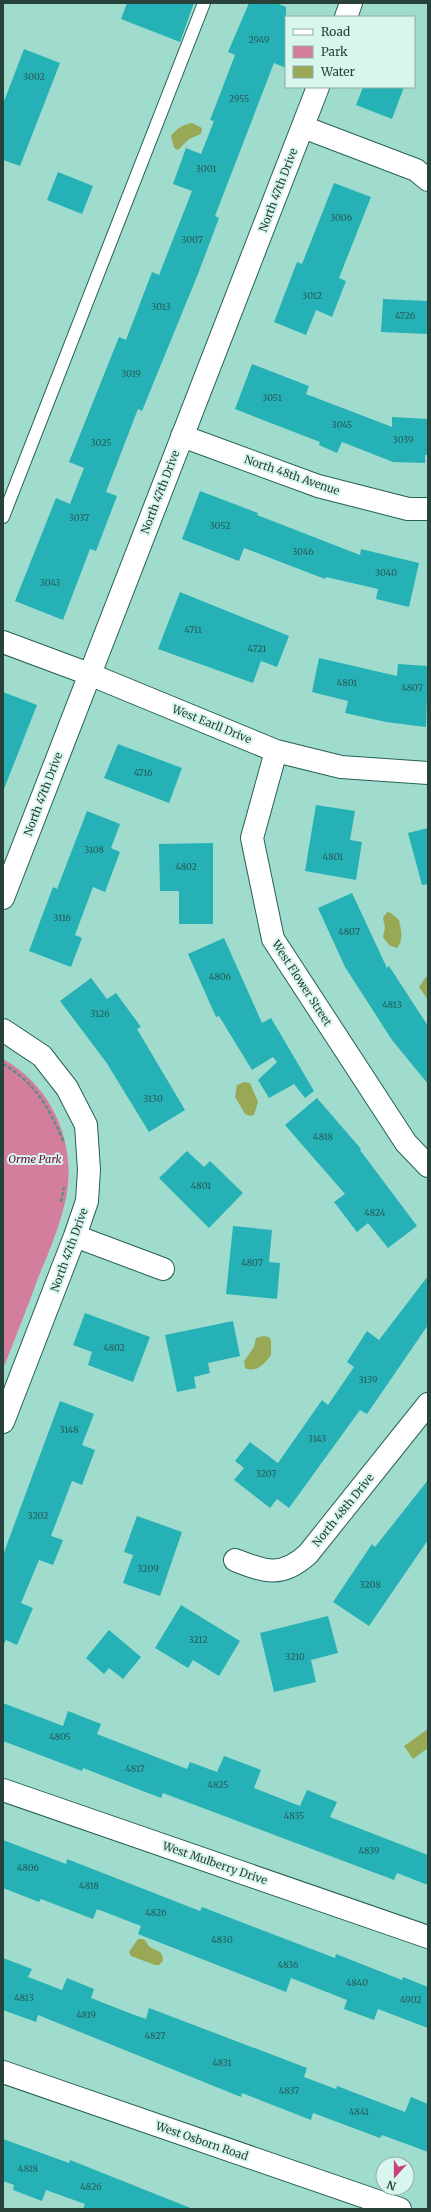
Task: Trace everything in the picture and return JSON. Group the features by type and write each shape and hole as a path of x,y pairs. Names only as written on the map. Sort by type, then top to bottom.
{"street":[{"path":"346,16 351,3"},
{"name":"North 47th Drive","path":"3,898 88,674 318,88"},
{"path":"303,127 416,170 428,180"},
{"name":"North 48th Avenue","path":"182,436 318,486 408,510 428,509"},
{"name":"West Earll Drive","path":"3,642 88,674 276,750 342,767 428,773"},
{"name":"West Flower Street","path":"276,750 252,838 273,939 406,1142 428,1166"},
{"name":"North 47th Drive","path":"3,1030 42,1056 67,1088 86,1125 89,1170 87,1201 76,1236 3,1422"},
{"path":"76,1236 163,1269"},
{"name":"North 48th Drive","path":"235,1560 266,1571 280,1570 296,1565 308,1554 428,1404"},
{"name":"West Mulberry Drive","path":"3,1790 428,1937"},
{"name":"West Osborn Road","path":"3,2072 400,2209"}],"lane":[{"path":"3,517 204,3"}],"path":[{"path":"3,1064 14,1070 35,1089 46,1104 59,1131 64,1148"},
{"path":"60,1207 64,1184"}],"green space":[{"name":"Orme Park","path":"3,1059 20,1070 35,1084 47,1100 57,1118 64,1137 68,1157 68,1177 64,1208 57,1229 3,1369"}],"water":[{"path":"192,123 202,128 201,134 189,139 178,150 174,148 171,136 180,127"},
{"path":"387,912 391,913 399,920 401,942 397,948 389,945 383,937 385,928 383,918"},
{"path":"426,977 428,977 428,1000 419,987"},
{"path":"244,1082 250,1083 258,1102 254,1115 250,1116 245,1114 235,1097 237,1085"},
{"path":"264,1336 269,1337 271,1340 271,1355 266,1362 256,1369 245,1368 244,1361 254,1347 256,1338"},
{"path":"428,1729 428,1748 413,1759 404,1746"},
{"path":"138,1939 143,1939 150,1947 161,1953 163,1961 159,1965 155,1965 131,1956 129,1952"}],"building":[{"path":"127,3 194,3 180,42 121,19"},
{"path":"249,3 276,3 286,7 285,68 274,63 215,216 219,218 198,274 142,411 138,409 106,492 117,496 96,551 90,549 63,620 15,601 56,498 70,504 84,468 69,462 119,337 126,340 152,272 159,275 192,191 173,184 186,148 201,154 214,121 210,120 235,55 228,52"},
{"path":"24,49 60,63 20,166 3,160 3,104"},
{"path":"363,88 404,88 392,119 356,105"},
{"path":"58,172 93,186 82,214 47,200"},
{"path":"334,183 371,197 339,278 346,281 332,317 316,310 306,335 274,322 297,262 302,264"},
{"path":"383,299 428,301 428,334 381,332"},
{"path":"252,364 309,386 306,394 392,427 392,417 428,419 428,455 425,455 425,463 393,462 342,442 337,453 319,445 320,442 235,409"},
{"path":"200,491 360,555 361,549 419,563 409,607 376,599 378,589 326,577 325,579 244,548 239,561 182,539"},
{"path":"180,592 289,636 277,667 261,661 253,683 158,649"},
{"path":"319,658 397,676 398,664 428,666 426,727 386,722 345,713 348,701 312,692"},
{"path":"3,692 37,705 4,789 3,789"},
{"path":"118,744 182,768 169,803 104,778"},
{"path":"316,805 355,811 350,840 362,842 356,880 305,871"},
{"path":"87,811 120,824 111,848 120,852 105,892 93,887 75,935 82,938 71,967 29,951 53,887 57,889"},
{"path":"428,828 428,884 422,885 408,833"},
{"path":"213,843 213,924 179,924 179,891 160,891 159,844"},
{"path":"352,893 387,968 389,966 428,1026 428,1084 392,1040 345,967 318,908"},
{"path":"224,938 262,1023 271,1018 314,1091 305,1098 294,1084 269,1098 258,1080 277,1062 273,1057 252,1070 219,1016 216,1017 188,954"},
{"path":"91,978 107,999 116,993 141,1027 137,1029 185,1110 149,1132 106,1062 60,1001"},
{"path":"317,1098 361,1149 360,1150 417,1226 388,1248 368,1223 357,1232 334,1202 345,1194 285,1125"},
{"path":"187,1151 204,1167 210,1161 243,1193 209,1228 159,1178"},
{"path":"233,1226 272,1230 269,1262 280,1263 277,1299 226,1294"},
{"path":"428,1276 428,1325 367,1414 360,1410 289,1508 277,1499 270,1508 234,1480 244,1468 235,1461 250,1442 278,1463 322,1400 328,1405 354,1367 347,1362 367,1331 379,1340"},
{"path":"85,1313 150,1337 133,1382 88,1365 92,1352 73,1345"},
{"path":"233,1321 240,1356 208,1363 210,1373 194,1377 196,1388 177,1392 165,1335"},
{"path":"60,1401 94,1414 82,1445 95,1450 82,1485 72,1481 51,1536 63,1540 53,1565 39,1560 21,1603 33,1608 17,1645 6,1640 3,1646 3,1555"},
{"path":"428,1480 428,1540 369,1626 333,1602 372,1544 375,1547"},
{"path":"137,1516 182,1532 160,1596 123,1583 133,1555 124,1552"},
{"path":"181,1605 240,1641 219,1676 193,1660 188,1668 155,1648"},
{"path":"328,1616 338,1653 311,1660 316,1682 274,1692 260,1633"},
{"path":"109,1630 141,1657 123,1679 109,1668 104,1674 86,1658"},
{"path":"3,1703 63,1726 68,1711 101,1724 97,1734 187,1769 190,1762 217,1772 224,1756 261,1770 254,1788 300,1806 307,1790 337,1802 330,1817 428,1855 428,1885 397,1873 394,1880 163,1793 161,1798 83,1768 82,1771 3,1741"},
{"path":"3,1840 66,1864 67,1859 200,1911 202,1907 335,1958 336,1954 402,1980 403,1977 428,1987 428,2028 378,2009 374,2020 344,2009 347,2000 291,1978 286,1992 138,1934 141,1926 97,1909 93,1919 41,1899 39,1902 3,1888"},
{"path":"3,1958 32,1969 28,1977 62,1990 67,1978 94,1989 91,1998 132,2014 146,2019 149,2008 307,2068 304,2077 336,2089 337,2086 405,2112 411,2097 428,2104 428,2152 382,2135 380,2138 313,2113 311,2120 242,2093 241,2097 38,2015 36,2022 3,2010"},
{"path":"3,2139 69,2163 70,2160 193,2209 83,2209 85,2204 46,2190 42,2201 13,2190 14,2185 3,2181"}]}
